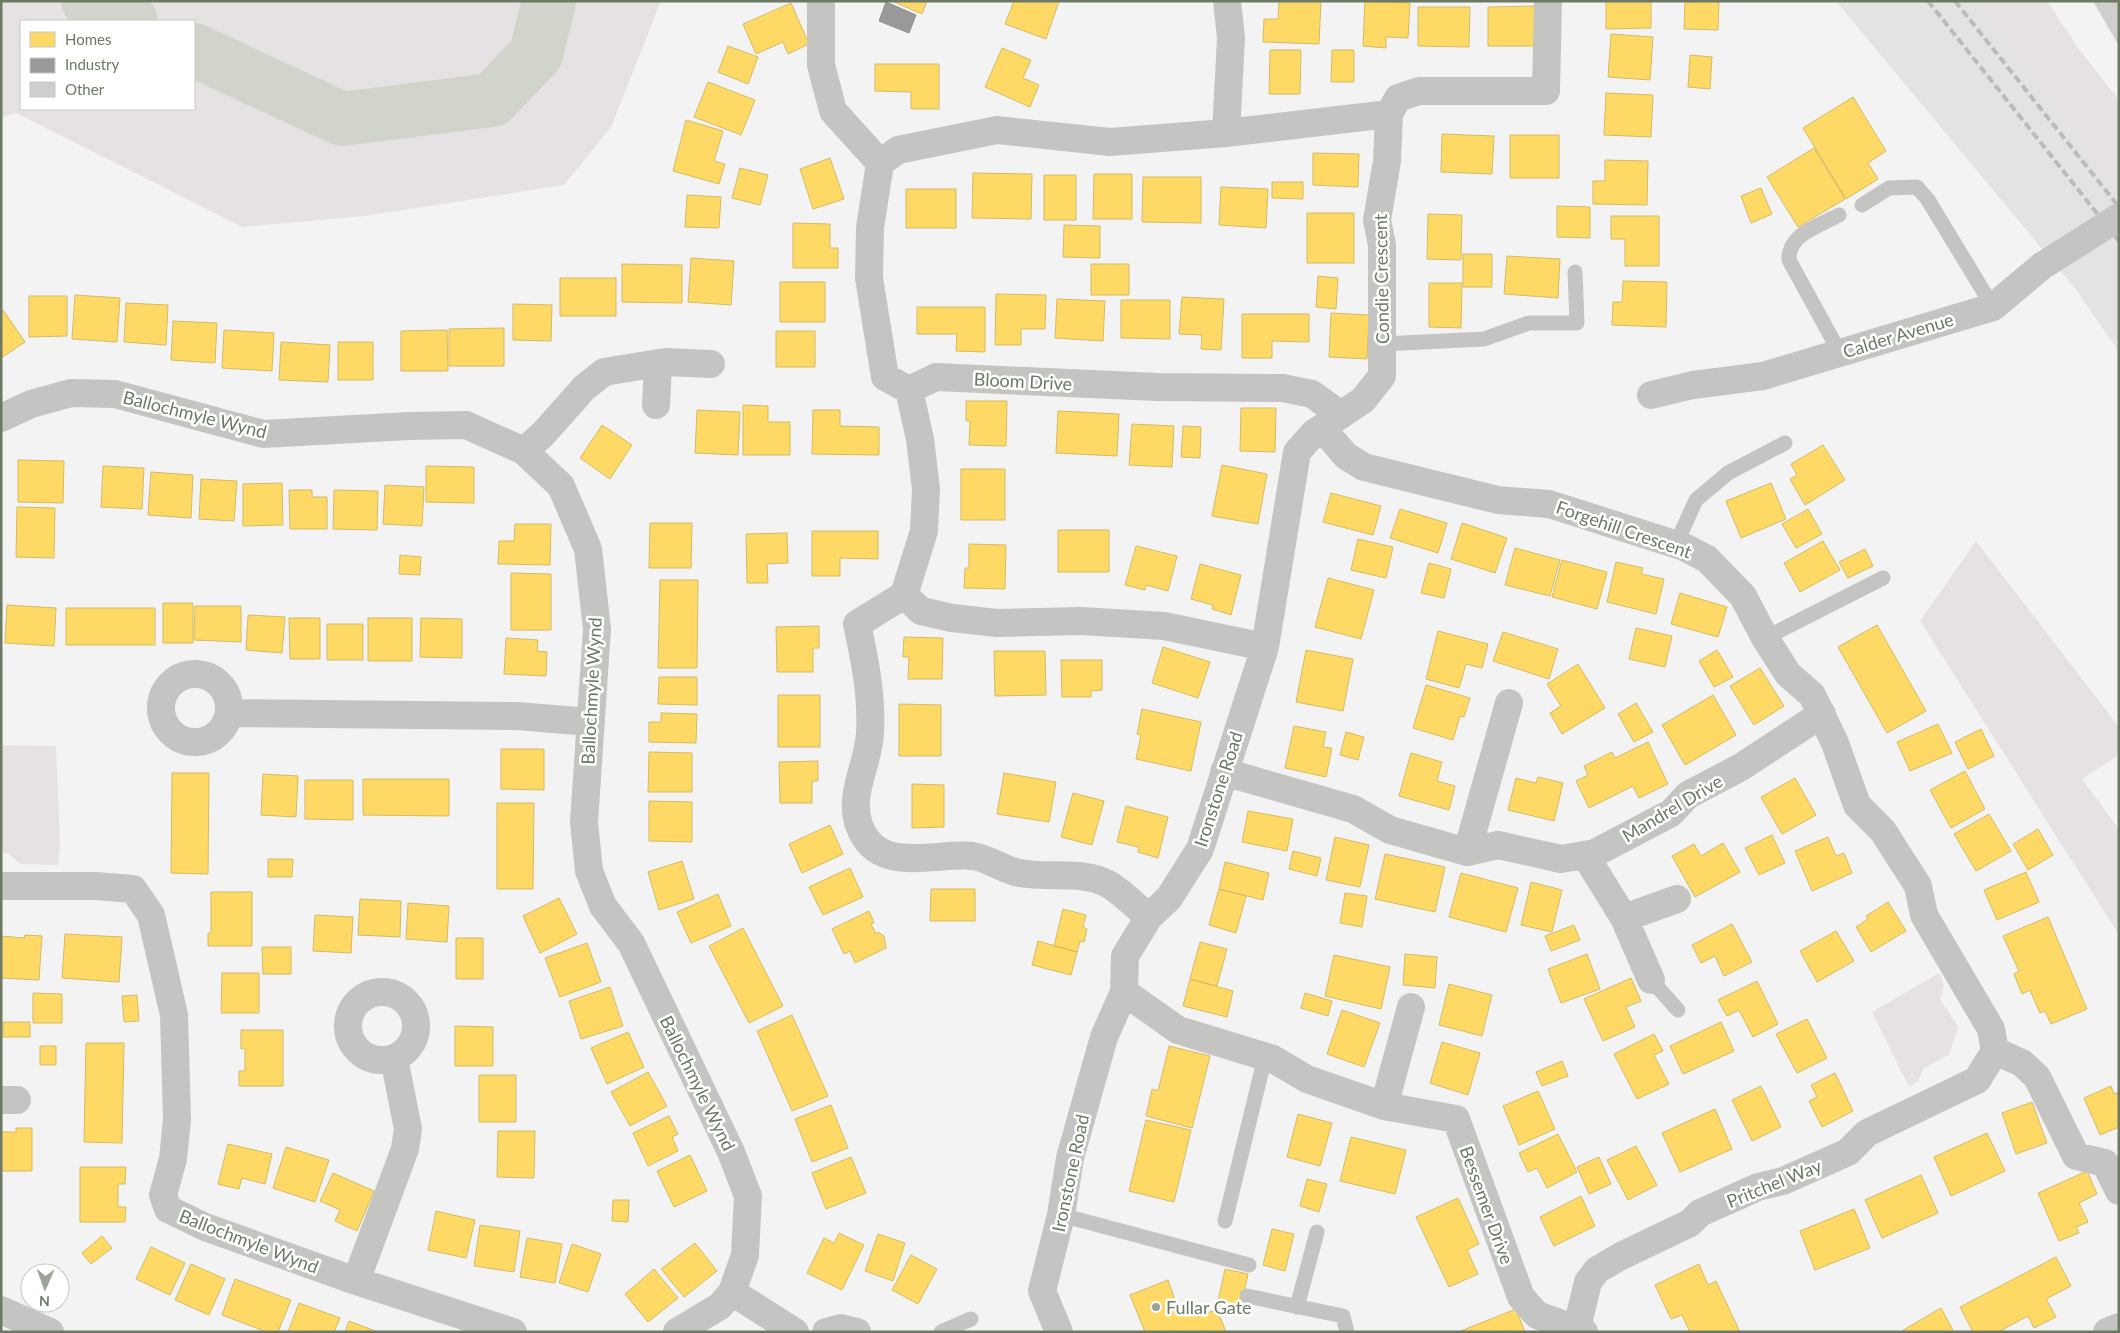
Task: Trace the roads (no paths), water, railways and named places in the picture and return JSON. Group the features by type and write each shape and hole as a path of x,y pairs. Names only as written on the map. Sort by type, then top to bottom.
{"street":[{"path":"820,1 820,65 833,111 880,163"},
{"path":"1226,133 1231,38 1227,1"},
{"path":"1149,917 1109,884 1082,876 1038,875 1016,872 974,856 929,857 906,860 891,857 866,838 859,825 856,812 856,797 870,735 870,688 857,624 904,595 924,530 926,489 920,439 909,390 885,377 869,278 870,228 880,163 898,150 997,130 1110,142 1226,133 1388,114 1398,98 1419,91 1546,92 1548,1"},
{"name":"Condie Crescent","path":"1331,421 1363,400 1382,376 1382,245 1377,220 1387,161 1388,114"},
{"name":"Calder Avenue","path":"1651,395 1694,385 1763,376 1993,307 2042,266 2119,217"},
{"path":"524,451 543,434 584,388 604,372 658,363 711,364"},
{"path":"656,405 658,363"},
{"name":"Bloom Drive","path":"909,390 936,377 1157,387 1283,388 1312,394 1331,421"},
{"name":"Ballochmyle Wynd","path":"1,418 30,404 71,393 120,394 219,424 263,434 466,425 524,451 561,486 588,548 597,629 584,822 589,872 602,906 631,943 731,1152 748,1196 746,1255 732,1292 720,1306 677,1332"},
{"name":"Forgehill Crescent","path":"1331,421 1346,456 1364,468 1498,500 1549,504 1676,544 1707,559 1743,596 1765,638 1788,674 1812,695 1835,743 1856,805 1883,831 1918,886 1924,915 1991,1028 1995,1051"},
{"name":"Ironstone Road","path":"1059,1332 1042,1291 1061,1215 1070,1158 1101,1046 1124,992 1125,956 1149,917 1169,898 1200,849 1265,647 1297,452 1314,433 1331,421"},
{"path":"904,595 921,611 952,618 997,623 1082,621 1164,626 1265,647"},
{"path":"1467,852 1509,703"},
{"path":"229,712 516,716 590,722"},
{"name":"Mandrel Drive","path":"1224,772 1352,809 1390,830 1467,852 1498,845 1561,859 1595,852 1671,813 1688,795 1741,767 1822,714"},
{"path":"1585,855 1624,918 1651,980"},
{"name":"Ballochmyle Wynd","path":"1,886 96,886 133,889 151,915 174,1015 177,1119 174,1160 163,1195 168,1209 205,1227 356,1281 514,1332"},
{"path":"1624,918 1678,898"},
{"name":"Bessemer Drive","path":"1124,992 1178,1030 1273,1059 1307,1078 1384,1106 1456,1120 1521,1297 1537,1315 1579,1331"},
{"path":"1384,1106 1411,1007"},
{"path":"1995,1051 2022,1063 2037,1077 2076,1156 2105,1163 2119,1191"},
{"name":"Pritchel Way","path":"1579,1331 1588,1282 1597,1270 1621,1256 1690,1223 1700,1213 1758,1186 1783,1181 1848,1152 1867,1133 1977,1080 1995,1051"},
{"path":"356,1281 405,1149 408,1129 394,1058"},
{"path":"732,1292 795,1332"},
{"path":"1,1310 50,1332"},
{"path":"2107,1332 2119,1327"},
{"path":"826,1332 841,1328 857,1332"}],"lane":[{"path":"1862,205 1889,188 1917,187 1928,200 1993,307"},
{"path":"1839,215 1795,238 1788,253 1789,260 1840,353"},
{"path":"1382,344 1484,339 1529,323 1577,323 1575,272"},
{"path":"1676,544 1696,500 1728,473 1785,443"},
{"path":"1765,638 1883,578"},
{"path":"1651,980 1678,1010"},
{"path":"1225,1221 1265,1057"},
{"path":"1061,1215 1249,1266"},
{"path":"1297,1307 1317,1232"},
{"path":"1247,1296 1344,1316 1347,1332"},
{"path":"940,1332 971,1319"}],"waterway":[{"path":"88,1 129,20"},
{"path":"195,50 342,119 492,100 536,54 549,1"}],"railway":[{"path":"1928,1 2119,241"},
{"path":"1955,1 2119,207"}],"place":[{"name":"Fullar Gate","path":"1156,1307"}]}
